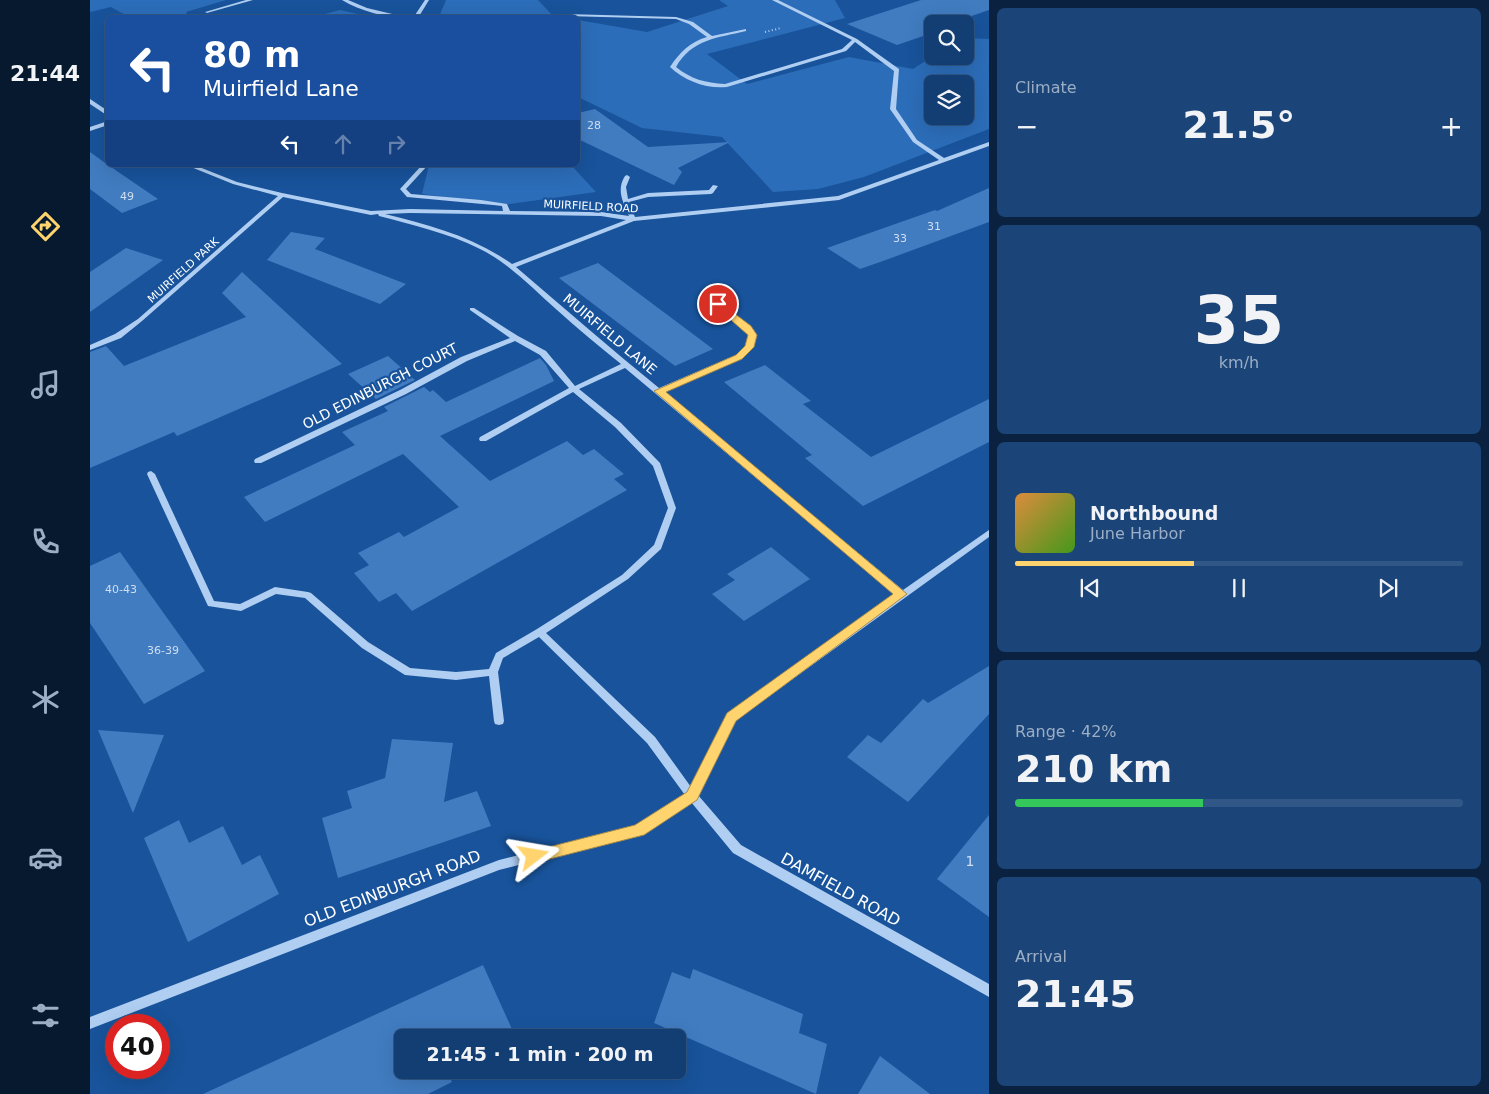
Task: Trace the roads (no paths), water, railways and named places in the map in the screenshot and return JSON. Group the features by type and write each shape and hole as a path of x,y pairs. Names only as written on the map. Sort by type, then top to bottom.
{"street":[{"path":"207,12 251,0"},
{"path":"344,0 366,9 394,15"},
{"path":"418,15 424,8 427,0"},
{"path":"774,0 855,40 897,70 893,109 915,142 942,160"},
{"path":"580,15 676,18 691,23 712,38"},
{"path":"744,30 695,42 686,48 673,67 685,77 704,86 725,86 844,50 855,40"},
{"path":"90,101 105,112"},
{"path":"90,129 105,124"},
{"name":"MUIRFIELD ROAD","path":"194,167 235,183 282,195 372,213 410,211 601,214 633,219 839,198 989,144"},
{"path":"512,266 633,219 623,193 623,182 627,177"},
{"path":"626,201 648,195 711,192 715,186"},
{"name":"MUIRFIELD PARK","path":"90,348 118,336 140,320 282,195"},
{"name":"MUIRFIELD LANE","path":"372,213 456,235 512,266 564,313 901,594"},
{"path":"659,391 739,357 749,347 752,335 747,328 704,292"},
{"path":"472,309 515,338 543,353 574,389 618,425 657,465 672,508 658,547 625,576 540,632 499,656 493,672 499,721"},
{"name":"OLD EDINBURGH COURT","path":"258,461 403,392 464,359 515,338"},
{"path":"483,439 574,389 627,364"},
{"path":"151,474 211,604 241,608 275,590 308,595 364,645 408,672 456,676 493,672"},
{"path":"540,632 651,740 692,796 732,717 901,594 989,533"},
{"name":"DAMFIELD ROAD","path":"692,796 737,849 989,991"},
{"name":"OLD EDINBURGH ROAD","path":"90,1023 499,865 639,830 692,796"}],"lane":[{"path":"423,167 403,189 409,196 431,200 485,201 505,205 507,213"}]}
